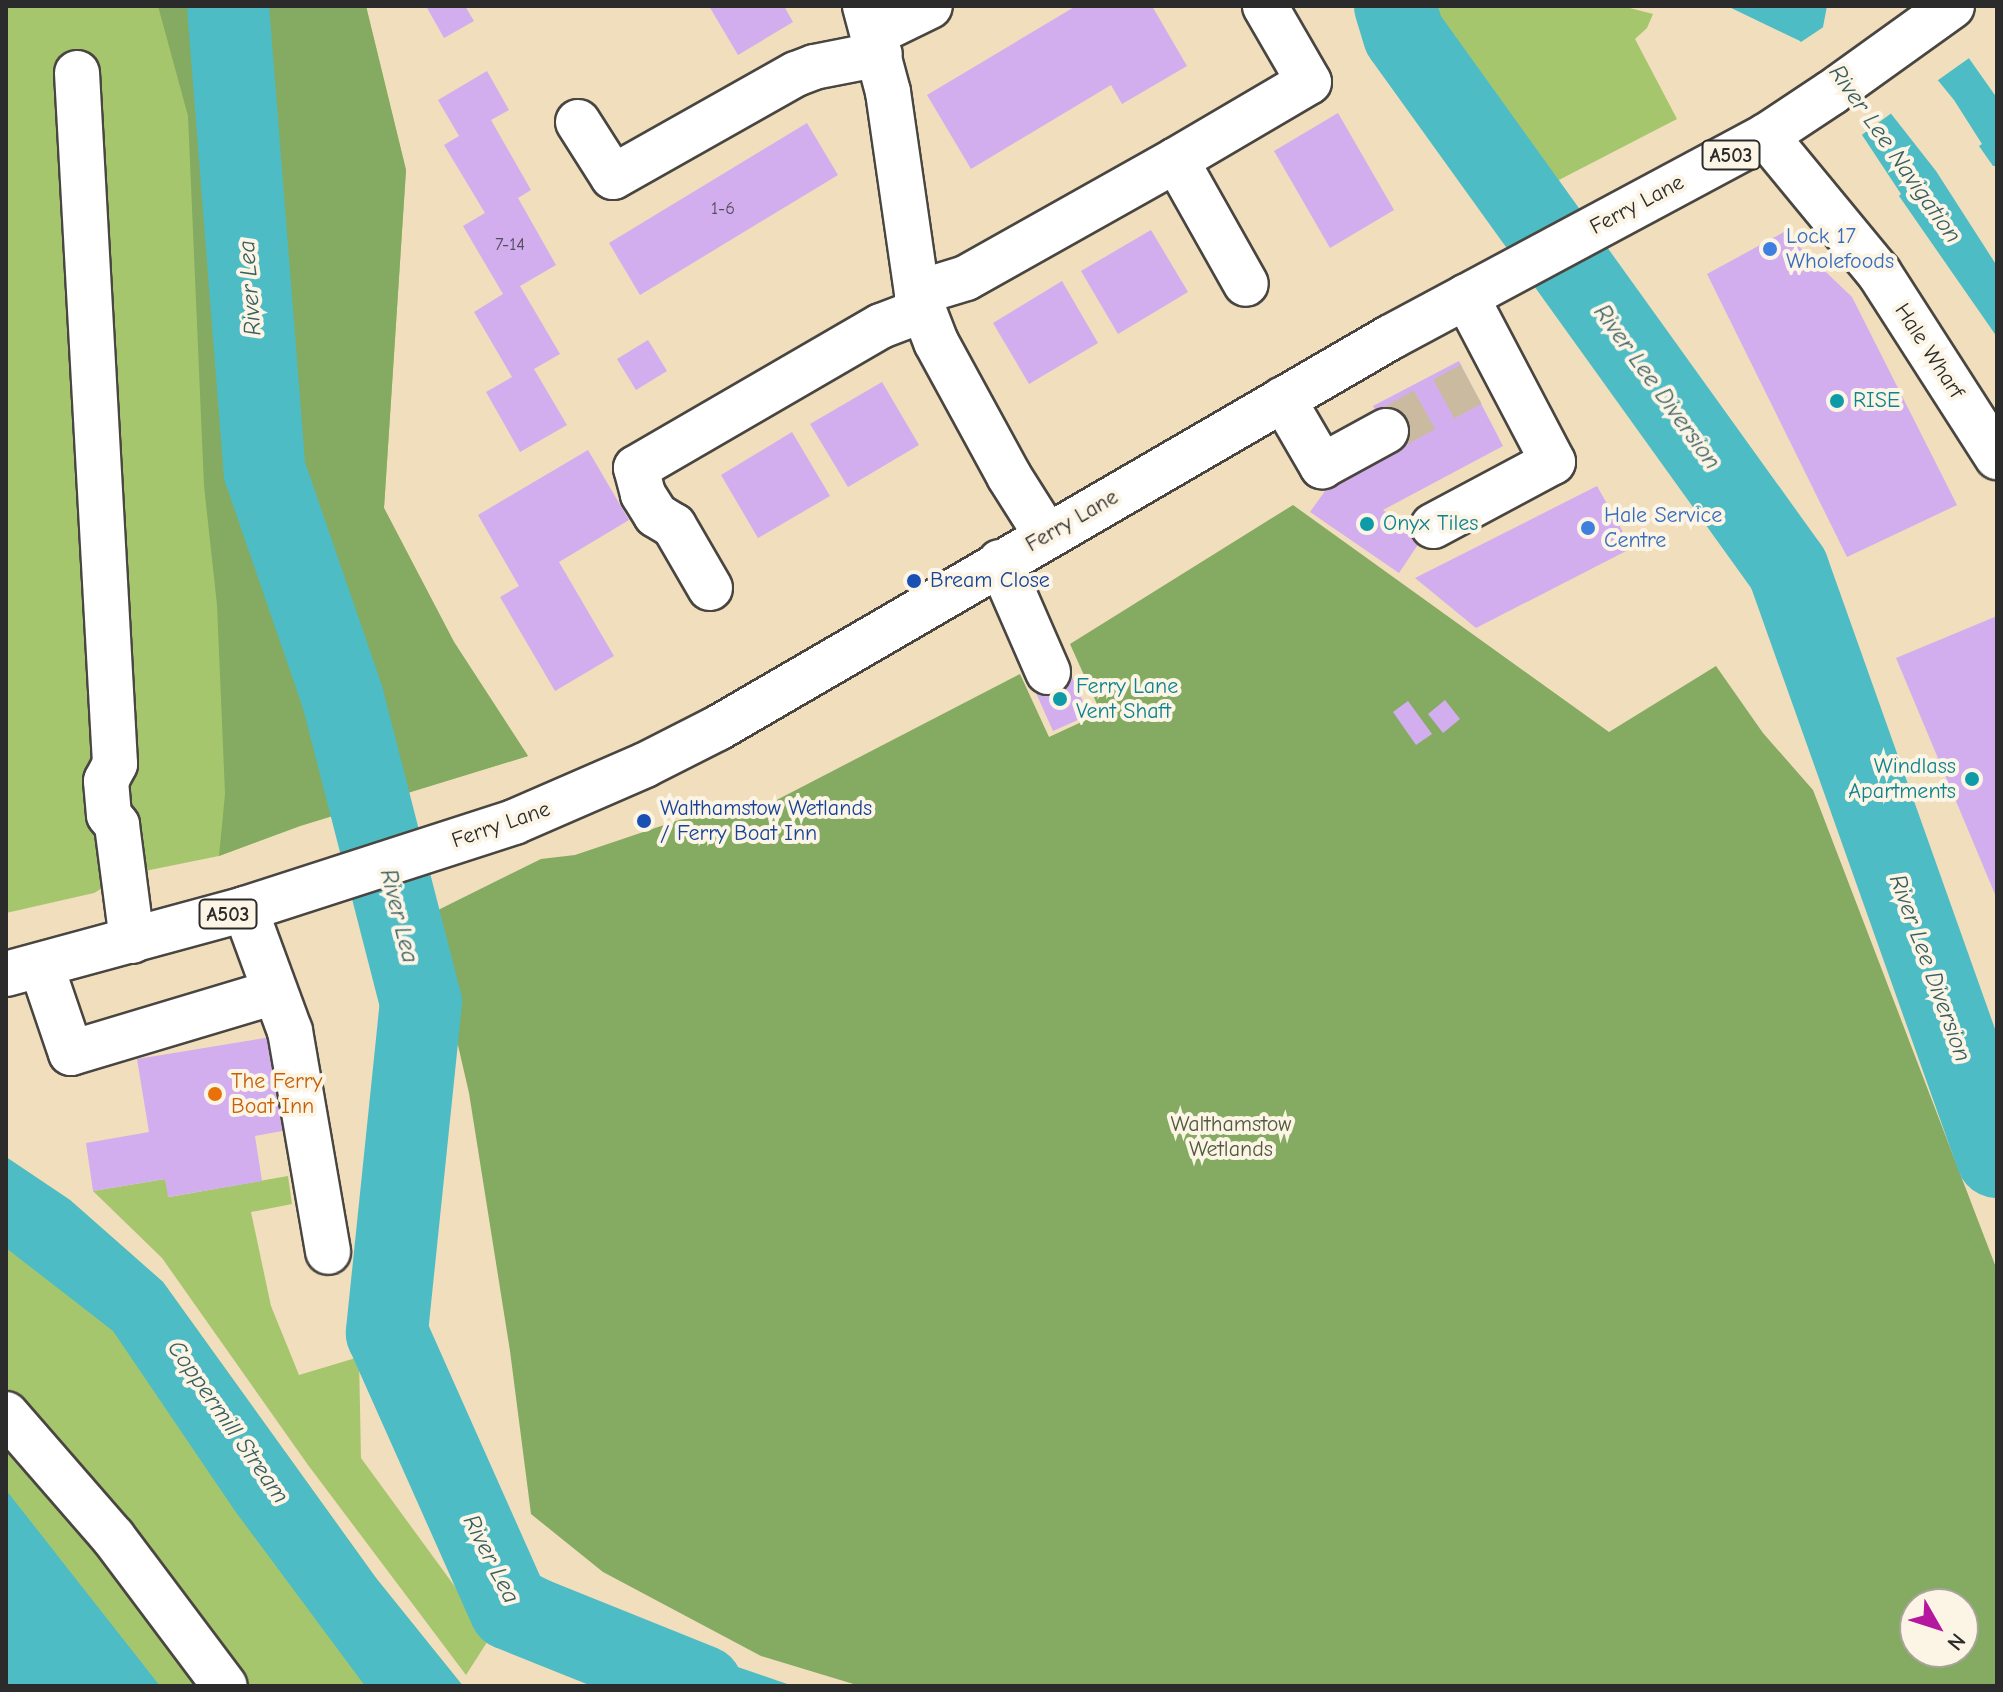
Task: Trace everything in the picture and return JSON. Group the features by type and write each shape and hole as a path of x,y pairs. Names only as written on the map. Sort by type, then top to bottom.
{"main road":[{"path":"578,122 613,177 796,74 814,67 873,31 930,6"},
{"path":"710,588 674,526 656,515 643,494 636,468 920,302 1176,160 1309,82 1265,6"},
{"name":"Ferry Lane","path":"24,969 245,909 514,822 645,765 718,728 1047,536 1291,413 1481,288 1766,136 1952,6"},
{"path":"873,31 897,145 906,236 920,302 936,342 1009,476 1047,536"},
{"path":"77,73 115,764 106,781 109,815 117,825 132,941"},
{"name":"Hale Wharf","path":"1766,136 1794,175 1879,273 1997,457"},
{"path":"1176,160 1246,284"},
{"path":"1433,526 1553,462 1487,375 1481,288"},
{"path":"1291,413 1322,466 1386,431"},
{"path":"1000,562 1048,672"},
{"path":"245,909 290,1031 328,1252"},
{"path":"24,969 71,1053 274,992"},
{"path":"6,1414 113,1537 225,1686"}],"green space":[{"path":"6,6 366,6 406,170 384,508 454,642 528,756 300,826 219,856 125,875 94,893 6,913"},
{"path":"158,6 366,6 406,170 384,508 454,642 528,756 300,826 219,856 225,794 217,605 204,486 188,116"},
{"path":"1411,6 1622,6 1653,14 1647,28 1635,39 1677,119 1489,216 1391,47 1418,25"},
{"name":"Walthamstow Wetlands","path":"1293,505 1609,732 1716,666 1763,733 1813,790 1997,1270 1997,1686 860,1686 761,1656 603,1572 531,1514 510,1351 469,1093 428,915 541,859 575,855 679,820 767,805 1020,674 1049,737 1101,713 1070,644"},
{"path":"6,1157 70,1200 163,1282 376,1578 463,1686 6,1686"},
{"path":"288,1176 292,1204 251,1212 271,1306 299,1375 359,1357 361,1458 491,1636 466,1675 308,1465 162,1258 93,1191 165,1179 169,1197"}],"water":[{"path":"1366,6 1411,6 1418,25 1391,47"},
{"name":"River Lee Navigation","path":"1727,6 1827,6 1823,27 1936,171 1997,266 1997,337 1899,196 1901,194 1800,41"},
{"path":"1877,6 1932,6 1997,98 1997,166 1993,166 1979,146 1982,144 1954,100"},
{"name":"Coppermill Stream","path":"6,1157 70,1200 163,1282 376,1578 463,1686 365,1686 235,1511 113,1331 6,1248"},
{"path":"6,1490 160,1686 6,1686"},
{"path":"540,1576 691,1651 793,1686 606,1686 503,1627"}],"pier":[{"path":"1873,6 1937,6 1972,56 1934,83"},
{"path":"1828,24 1893,112 1859,137 1798,44"}],"building":[{"path":"426,6 465,6 474,21 444,38"},
{"path":"709,6 784,6 793,22 738,55"},
{"path":"1076,6 1152,6 1187,66 1122,104 1111,85 971,169 927,95"},
{"path":"487,71 509,110 491,120 531,190 518,198 556,265 520,286 560,354 534,369 567,425 520,452 486,392 512,377 474,312 503,294 463,226 485,213 444,145 459,136 438,100"},
{"path":"1338,113 1394,210 1330,248 1274,151"},
{"path":"807,123 838,175 640,295 609,243"},
{"path":"1151,230 1188,292 1118,334 1081,271"},
{"name":"RISE","path":"1784,232 1852,297 1957,505 1847,557 1707,274"},
{"path":"1062,281 1098,343 1029,384 993,323"},
{"path":"648,340 667,371 636,390 617,359"},
{"path":"1459,361 1503,446 1383,510 1423,537 1399,573 1310,512 1335,477 1395,448 1373,406"},
{"path":"882,382 919,445 848,487 810,424"},
{"path":"792,432 830,496 758,538 721,475"},
{"path":"588,450 629,520 559,562 614,656 555,691 500,597 519,586 478,515"},
{"path":"1597,486 1632,548 1476,628 1415,578"},
{"name":"Windlass Apartments","path":"1997,616 1997,899 1896,658"},
{"name":"Ferry Lane Vent Shaft","path":"1068,668 1089,715 1053,731 1032,684"},
{"path":"1445,700 1460,719 1443,733 1428,714"},
{"path":"1408,701 1432,734 1416,745 1393,712"},
{"name":"The Ferry Boat Inn","path":"277,1036 293,1129 255,1136 262,1181 168,1197 165,1179 93,1191 86,1143 149,1132 137,1059"}],"waterway":[{"name":"River Lea","path":"228,6 265,472 343,699 421,1002 387,1333 510,1609 702,1686"},
{"name":"River Lee Diversion","path":"1395,6 1404,35 1788,569 1997,1157"}],"tunnel":[{"path":"1386,431 1471,384"}],"place":[{"name":"Lock 17 Wholefoods","path":"1770,249"},
{"name":"RISE","path":"1837,401"},
{"name":"Onyx Tiles","path":"1367,524"},
{"name":"Hale Service Centre","path":"1588,528"},
{"name":"Bream Close","path":"914,581"},
{"name":"Ferry Lane Vent Shaft","path":"1060,699"},
{"name":"Windlass Apartments","path":"1972,779"},
{"name":"Walthamstow Wetlands / Ferry Boat Inn","path":"644,821"},
{"name":"The Ferry Boat Inn","path":"215,1094"}]}
